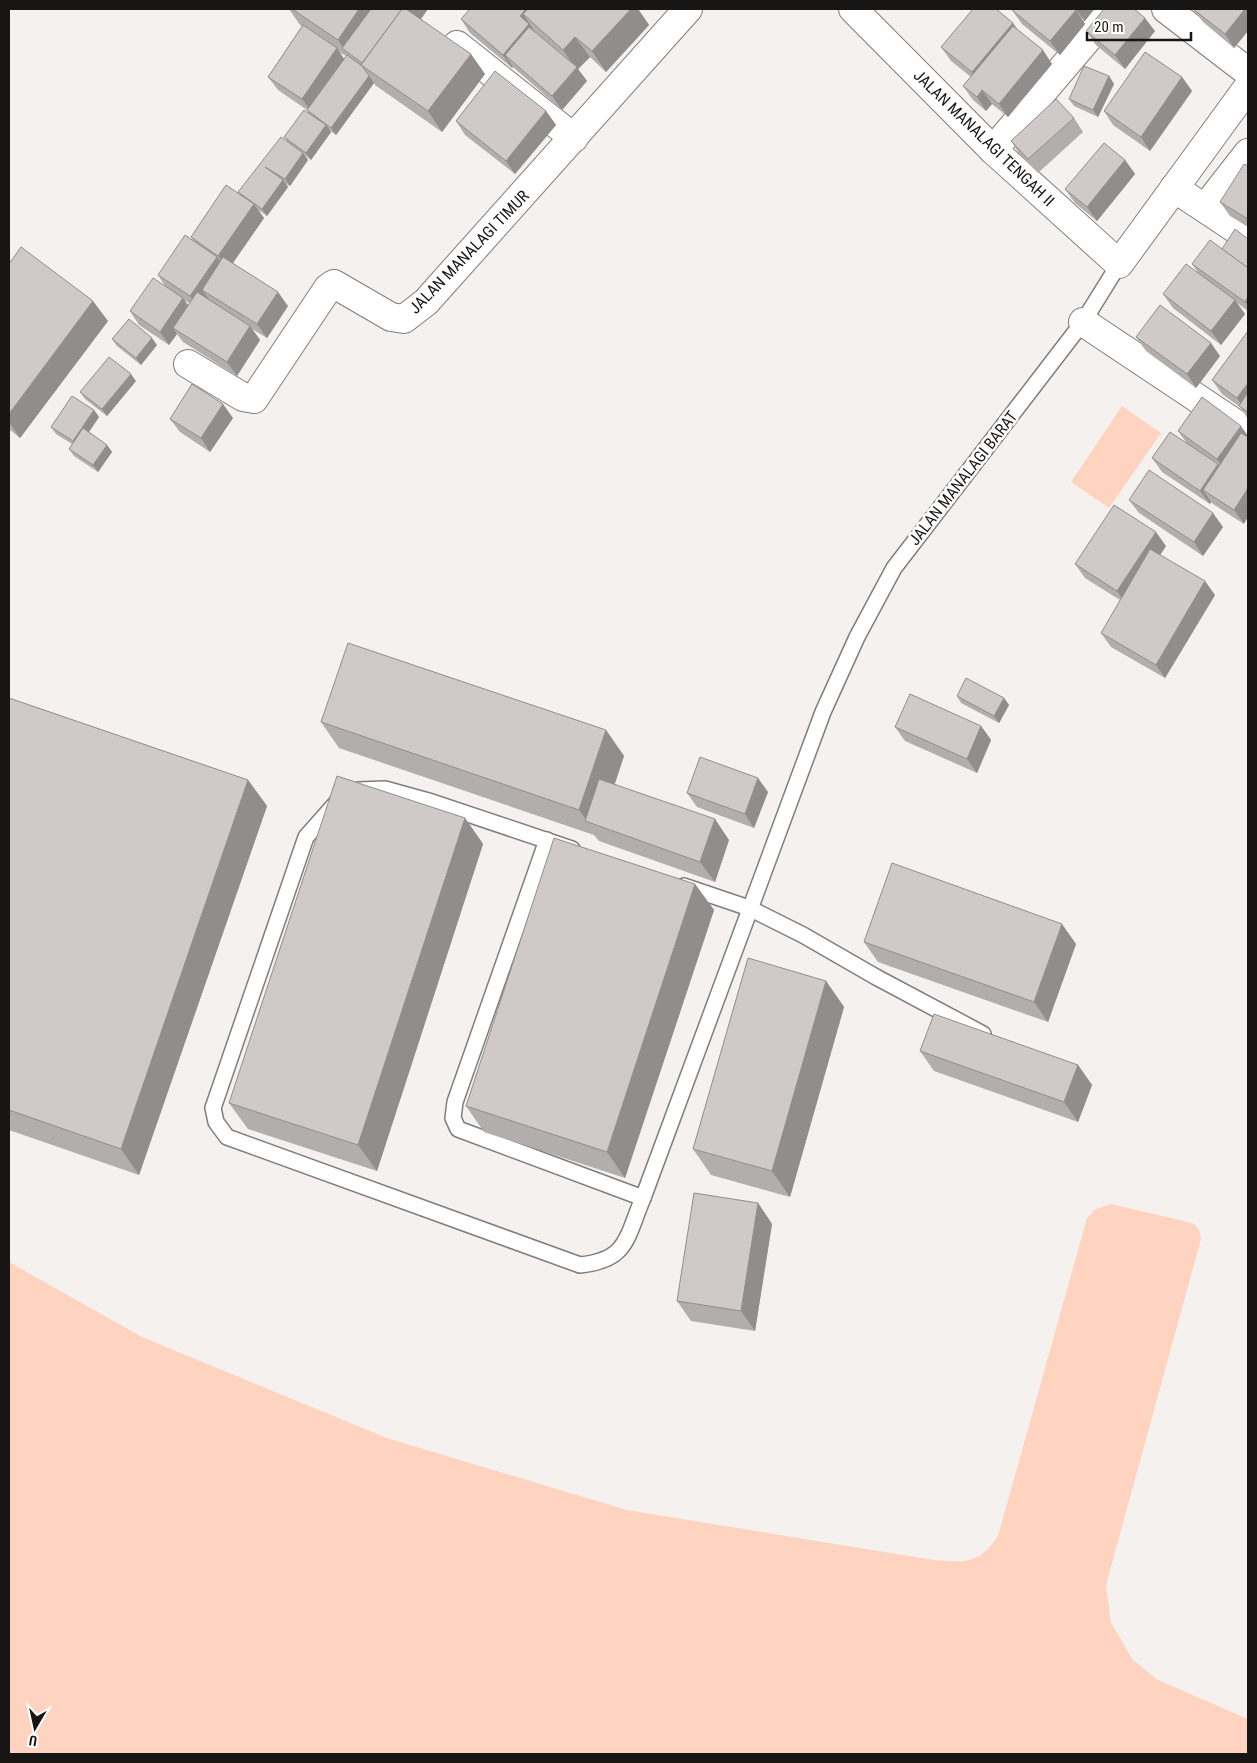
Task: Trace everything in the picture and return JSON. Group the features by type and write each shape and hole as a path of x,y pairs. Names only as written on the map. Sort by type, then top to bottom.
{"street":[{"name":"JALAN MANALAGI TIMUR","path":"188,364 243,397 254,399 328,288 334,284 391,317 404,319 426,302 688,9"},
{"name":"JALAN MANALAGI TENGAH II","path":"853,9 993,150 1119,264"},
{"path":"993,150 1113,9"},
{"path":"1166,9 1248,72"},
{"path":"457,44 574,138"},
{"name":"JALAN MANALAGI BARAT","path":"1119,264 1248,87"},
{"path":"1205,208 1248,153"},
{"path":"1174,188 1248,236"},
{"path":"1083,322 1248,432"}],"lane":[{"name":"JALAN MANALAGI BARAT","path":"584,853 432,802 385,789 354,791 334,803 306,837 213,1108 216,1122 227,1137 580,1265 597,1263 613,1257 623,1246 643,1198 823,712 857,637 894,568 1083,322 1119,264"},
{"path":"547,840 455,1102 453,1118 458,1129 643,1198"},
{"path":"666,881 749,908 803,935 876,977 991,1038"}],"shaded area":[{"path":"1122,406 1161,433 1109,508 1071,482"},
{"path":"1111,1204 1192,1223 1199,1229 1201,1239 1106,1585 1111,1623 1133,1660 1158,1680 1248,1719 1248,1754 9,1754 9,1262 142,1337 387,1438 627,1510 934,1560 963,1561 978,1557 998,1536 1087,1218 1096,1209"}],"building":[{"path":"292,9 359,9 338,40"},
{"path":"371,9 402,9 362,63 342,48"},
{"path":"402,9 406,9 471,54 428,111 361,65"},
{"path":"470,9 526,9 520,16 529,24 503,55 461,19"},
{"path":"528,9 631,9 592,51 575,37 563,50 523,14"},
{"path":"973,9 996,9 1013,23 972,72 941,47"},
{"path":"1013,9 1074,9 1076,10 1050,41"},
{"path":"1104,9 1134,9 1145,18 1115,55 1086,31"},
{"path":"1193,9 1245,9 1225,34"},
{"path":"303,25 337,48 302,99 268,77"},
{"path":"1013,26 1043,50 999,104 982,90 977,97 963,86"},
{"path":"529,27 577,67 552,96 505,55"},
{"path":"1145,52 1182,77 1141,137 1104,111"},
{"path":"347,55 362,66 369,76 331,128 307,110"},
{"path":"1084,66 1109,76 1093,110 1069,99"},
{"path":"495,71 546,111 506,161 456,121"},
{"path":"1056,99 1074,118 1028,159 1011,141"},
{"path":"304,110 326,125 306,153 284,137"},
{"path":"281,137 303,153 285,179 265,167 283,180 262,209 238,192"},
{"path":"1104,143 1125,160 1087,207 1065,189"},
{"path":"1244,164 1248,166 1248,219 1220,202"},
{"path":"226,185 254,204 218,256 191,237"},
{"path":"1235,229 1248,239 1248,268 1222,249"},
{"path":"185,235 217,257 190,296 158,275"},
{"path":"1210,240 1248,268 1248,297 1245,302 1192,264"},
{"path":"21,247 93,301 9,414 9,264"},
{"path":"223,257 278,292 257,324 202,290"},
{"path":"1186,264 1235,300 1211,331 1163,294"},
{"path":"153,278 183,298 160,332 130,311"},
{"path":"197,292 250,326 227,362 173,328"},
{"path":"1160,305 1211,343 1187,374 1136,337"},
{"path":"129,319 152,338 136,358 112,339"},
{"path":"1248,331 1248,383 1237,398 1212,380"},
{"path":"109,357 131,374 102,409 80,392"},
{"path":"192,384 223,404 201,438 170,419"},
{"path":"1248,392 1248,412 1239,406"},
{"path":"72,396 94,410 73,441 51,427"},
{"path":"1202,397 1241,426 1217,459 1178,431"},
{"path":"83,428 107,445 93,465 69,449"},
{"path":"1170,432 1218,464 1200,491 1152,458"},
{"path":"1241,433 1248,437 1248,488 1234,510 1203,490"},
{"path":"1149,470 1213,513 1194,542 1129,500"},
{"path":"1114,505 1156,532 1117,591 1075,564"},
{"path":"1150,549 1205,581 1156,665 1101,633"},
{"path":"348,643 606,730 579,810 321,722"},
{"path":"966,678 1004,698 994,716 957,696"},
{"path":"910,694 981,726 967,759 895,727"},
{"path":"9,698 248,780 121,1149 9,1110"},
{"path":"700,757 758,778 745,814 687,793"},
{"path":"337,776 465,818 358,1145 229,1103"},
{"path":"599,779 715,819 700,862 585,821"},
{"path":"554,838 695,884 607,1152 466,1106"},
{"path":"892,863 1062,924 1034,1002 864,942"},
{"path":"748,958 826,981 772,1171 693,1149"},
{"path":"934,1014 1078,1065 1064,1102 920,1051"},
{"path":"694,1193 758,1203 741,1311 677,1301"}]}
